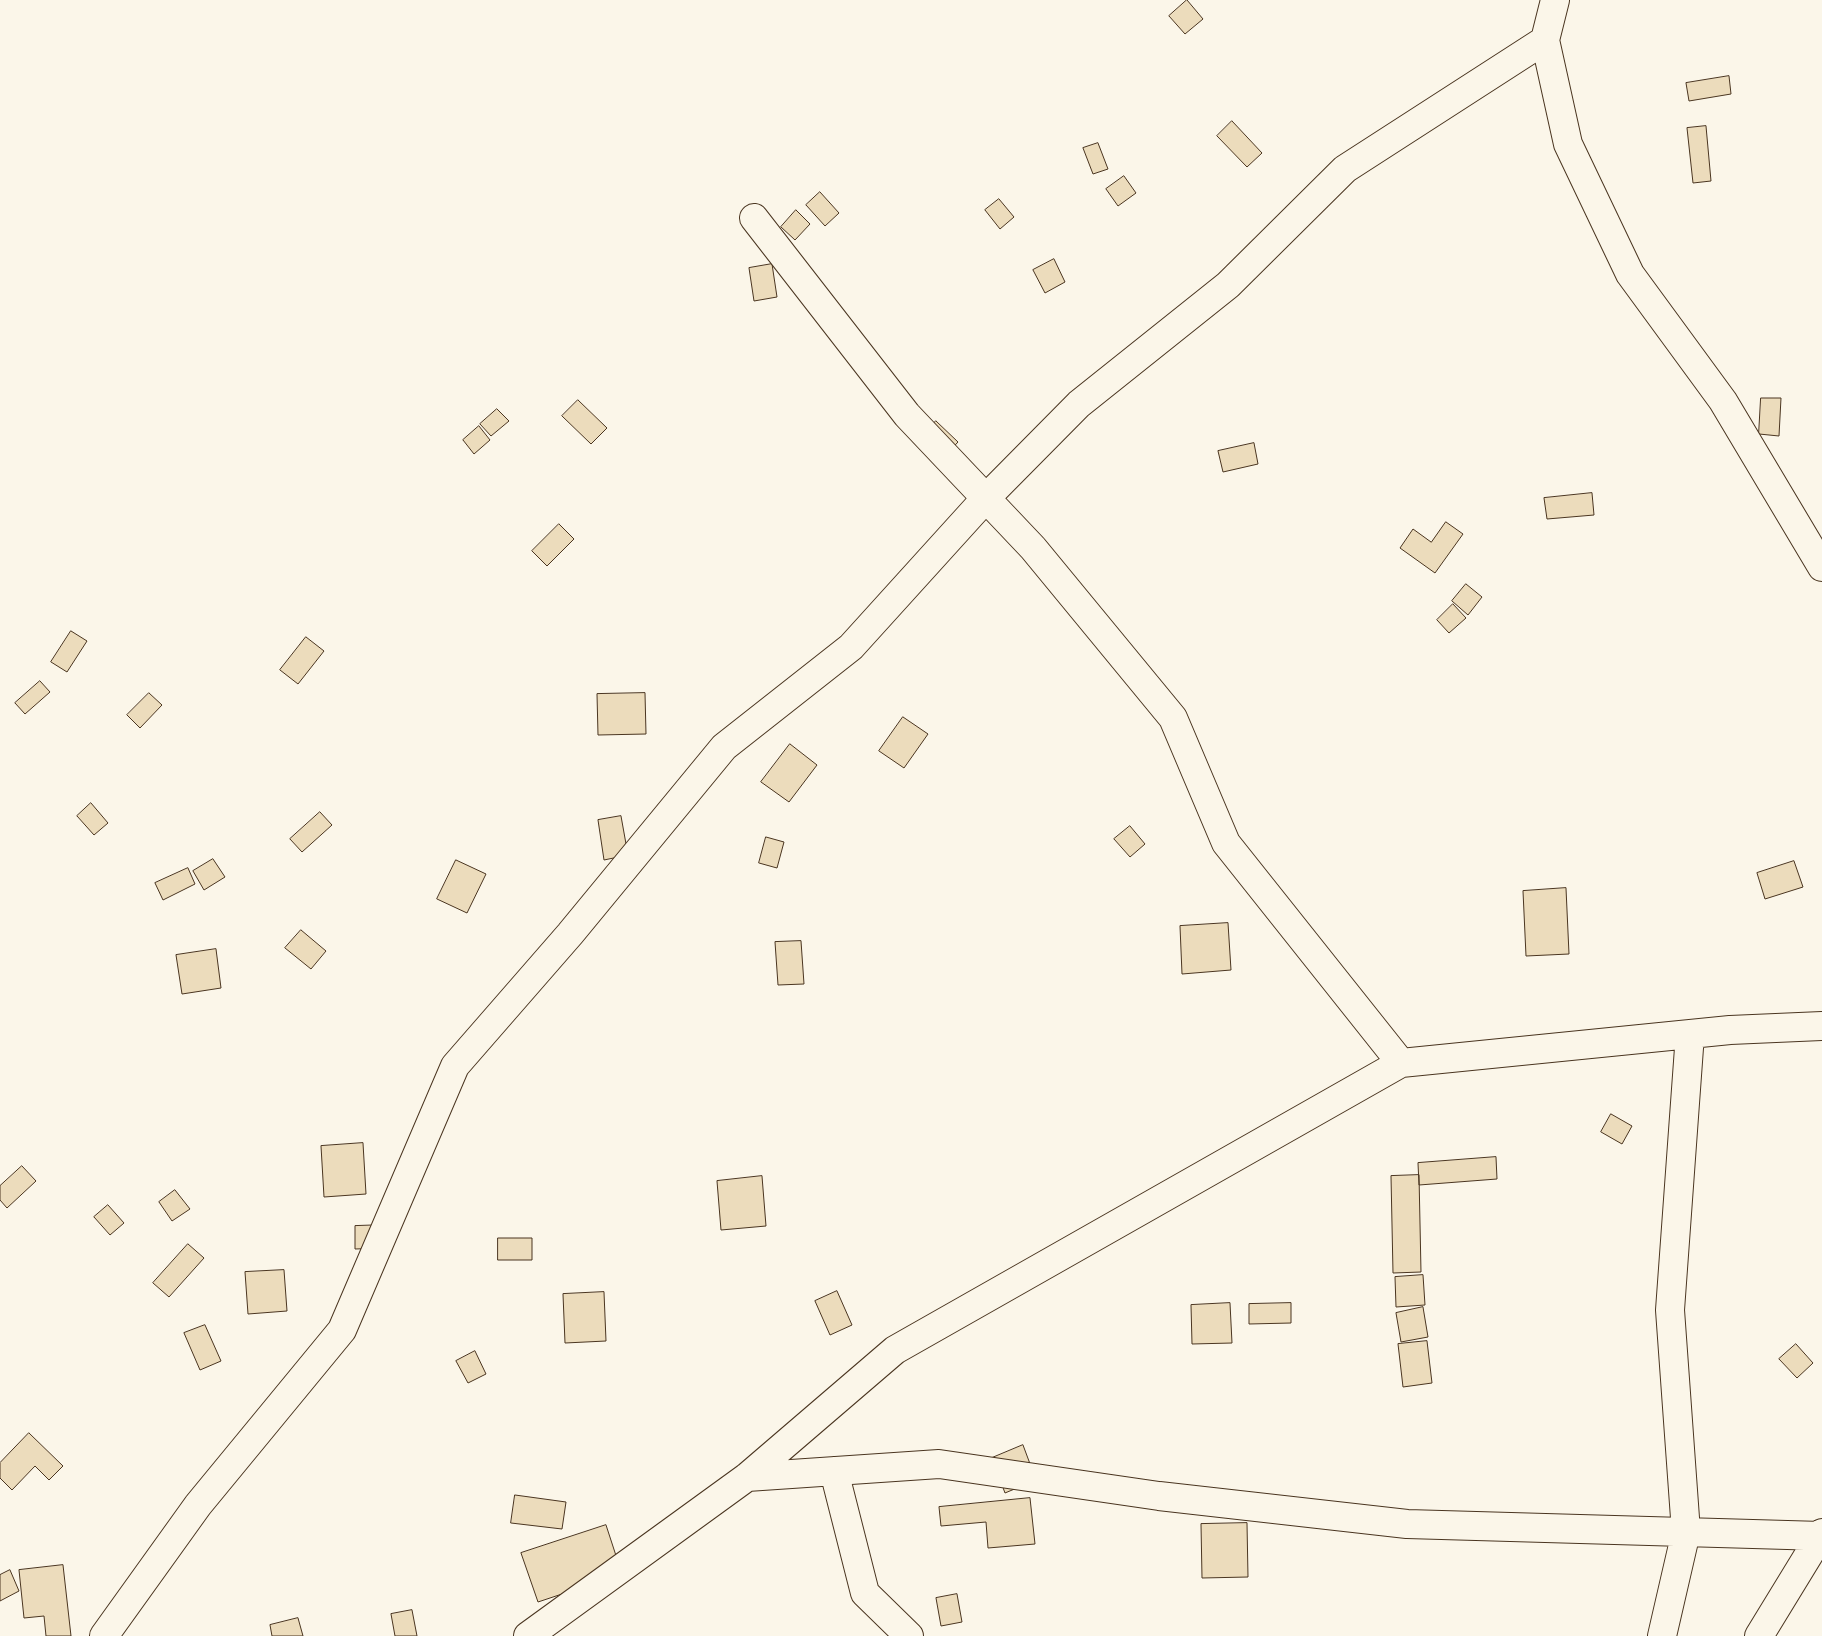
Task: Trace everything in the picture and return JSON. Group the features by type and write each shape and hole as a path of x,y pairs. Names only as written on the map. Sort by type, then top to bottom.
{"street":[{"path":"1555,0 1545,40 1568,144 1630,274 1723,401 1822,568"},
{"path":"104,1636 198,1505 342,1330 455,1066 570,934 724,747 851,647 986,498 1079,404 1228,286 1345,169 1545,40"},
{"path":"754,218 907,415 1034,548 1173,718 1226,843 1401,1063"},
{"path":"528,1636 747,1477 896,1350 1401,1063 1690,1034 1822,1026"},
{"path":"1662,1636 1686,1532 1670,1310 1690,1034"},
{"path":"747,1477 939,1464 1159,1496 1406,1524 1822,1535"},
{"path":"834,1471 866,1593 909,1636"},
{"path":"1759,1636 1822,1535"}],"building":[{"path":"1187,0 1203,19 1185,34 1169,16"},
{"path":"1729,76 1731,94 1689,101 1686,83"},
{"path":"1232,121 1262,153 1247,167 1217,136"},
{"path":"1706,126 1711,181 1693,183 1687,128"},
{"path":"1098,143 1108,169 1093,174 1083,148"},
{"path":"1124,176 1136,193 1118,206 1106,189"},
{"path":"820,192 839,213 825,226 806,205"},
{"path":"999,199 1014,217 1000,229 985,210"},
{"path":"796,210 810,224 795,240 781,227"},
{"path":"1054,259 1065,282 1045,293 1033,270"},
{"path":"772,264 777,297 754,301 749,268"},
{"path":"1761,398 1781,398 1779,436 1759,434"},
{"path":"578,400 607,428 591,444 562,416"},
{"path":"497,409 509,421 491,436 480,424"},
{"path":"936,421 958,442 943,458 921,437"},
{"path":"479,426 490,440 474,454 463,440"},
{"path":"1254,443 1258,464 1223,472 1218,451"},
{"path":"1592,493 1594,515 1547,519 1544,498"},
{"path":"1446,522 1463,534 1435,573 1400,548 1413,529 1431,542"},
{"path":"559,524 574,539 547,566 532,551"},
{"path":"1466,584 1482,597 1468,615 1452,601"},
{"path":"1453,604 1466,618 1449,633 1437,620"},
{"path":"71,631 87,641 67,672 51,662"},
{"path":"306,637 324,651 298,684 280,670"},
{"path":"40,681 50,692 25,714 15,703"},
{"path":"149,693 162,705 140,728 127,715"},
{"path":"645,693 646,734 598,735 597,694"},
{"path":"903,717 928,734 904,768 879,751"},
{"path":"790,744 817,765 789,802 761,782"},
{"path":"91,803 108,823 94,835 77,816"},
{"path":"320,812 332,825 302,852 290,839"},
{"path":"621,816 628,855 604,860 598,820"},
{"path":"1130,826 1145,844 1130,857 1114,839"},
{"path":"766,837 784,842 777,868 759,863"},
{"path":"213,859 225,877 204,890 193,871"},
{"path":"456,860 486,874 467,913 437,899"},
{"path":"1794,861 1803,887 1765,899 1757,873"},
{"path":"188,868 195,884 163,900 155,883"},
{"path":"1566,888 1569,954 1526,956 1523,891"},
{"path":"1228,923 1231,970 1182,974 1180,926"},
{"path":"301,930 326,951 311,969 285,948"},
{"path":"801,941 804,984 778,985 775,942"},
{"path":"216,949 221,988 182,994 176,955"},
{"path":"1611,1114 1632,1126 1622,1144 1601,1132"},
{"path":"363,1143 366,1194 324,1197 321,1146"},
{"path":"1496,1157 1497,1179 1419,1185 1418,1163"},
{"path":"22,1166 36,1181 7,1208 0,1200 0,1186"},
{"path":"1419,1175 1421,1272 1393,1273 1391,1176"},
{"path":"762,1176 766,1226 721,1230 717,1181"},
{"path":"175,1190 190,1209 172,1221 159,1202"},
{"path":"108,1205 124,1223 110,1235 94,1217"},
{"path":"385,1225 386,1248 355,1249 355,1226"},
{"path":"498,1238 532,1238 532,1260 498,1260"},
{"path":"188,1244 204,1258 169,1297 153,1283"},
{"path":"284,1270 287,1311 248,1314 245,1272"},
{"path":"1423,1275 1425,1305 1396,1307 1395,1277"},
{"path":"837,1291 852,1325 830,1335 815,1301"},
{"path":"604,1292 606,1341 565,1343 563,1294"},
{"path":"1230,1303 1232,1343 1192,1344 1191,1305"},
{"path":"1291,1303 1291,1323 1249,1324 1249,1304"},
{"path":"1423,1307 1428,1337 1401,1342 1396,1313"},
{"path":"205,1325 221,1361 200,1370 184,1333"},
{"path":"1427,1341 1432,1383 1403,1387 1398,1344"},
{"path":"1796,1344 1813,1363 1797,1378 1779,1359"},
{"path":"475,1351 486,1374 468,1383 456,1361"},
{"path":"29,1433 63,1466 49,1480 35,1466 12,1490 0,1478 0,1463"},
{"path":"1023,1445 1036,1480 1005,1493 992,1458"},
{"path":"515,1495 566,1502 562,1529 511,1523"},
{"path":"1030,1498 1035,1544 988,1548 986,1522 941,1526 939,1507"},
{"path":"1247,1523 1248,1577 1202,1578 1201,1524"},
{"path":"606,1525 622,1574 538,1602 521,1553"},
{"path":"63,1565 71,1636 46,1636 44,1616 24,1618 19,1570"},
{"path":"10,1570 19,1591 0,1601 0,1575"},
{"path":"957,1594 962,1622 941,1626 936,1598"},
{"path":"412,1610 417,1636 395,1636 391,1614"},
{"path":"298,1618 303,1636 272,1636 270,1625"}]}
